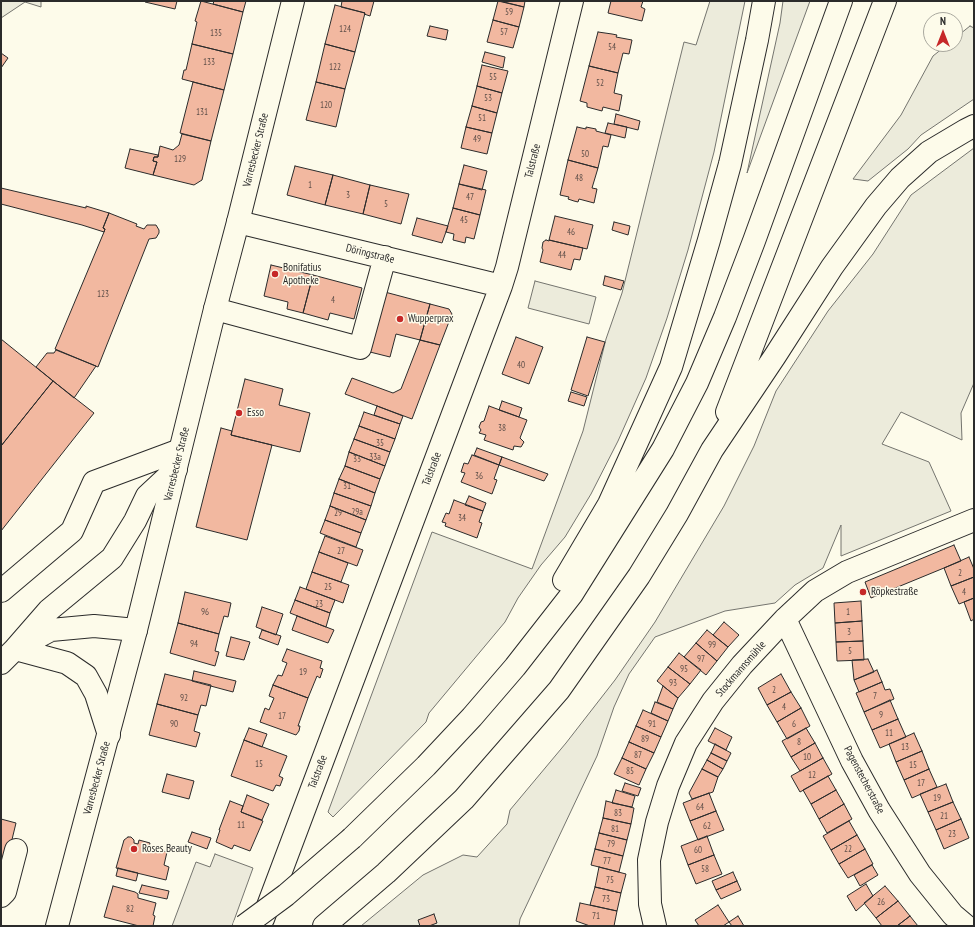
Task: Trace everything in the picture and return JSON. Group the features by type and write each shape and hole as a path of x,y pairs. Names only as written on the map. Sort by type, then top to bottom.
{"main road":[{"name":"Varresbecker Straße","path":"57,926 136,630 293,1"},
{"name":"Talstraße","path":"260,926 501,286 507,267 572,1"},
{"path":"472,717 496,668 556,594 609,504 671,367 730,164 764,1"},
{"path":"244,926 286,895 352,838 426,766 472,717 515,667 572,594 663,449 697,383 725,317 754,241 841,1"},
{"path":"712,450 885,1"},
{"path":"324,926 386,873 464,799 559,690 639,576 677,514 712,450 832,267 876,206 900,178 929,152 974,126"},
{"name":"Döringstraße","path":"238,222 501,286"},
{"path":"215,309 360,348 385,258"},
{"path":"1,591 72,531 94,482 178,460"},
{"path":"8,656 49,610 112,558 135,521 147,496 178,460"},
{"name":"Stockmannsmühle","path":"655,926 650,904 649,860 657,822 671,779 686,743 713,701 742,665 785,619 815,591 848,572 974,520"},
{"name":"Pagenstecherstraße","path":"785,619 852,761 879,810 920,874 953,915 966,926"},
{"path":"8,656 51,630 94,626 136,630"},
{"path":"8,656 66,663 86,676 96,694 109,734"},
{"path":"1,896 5,892 16,850"}],"shaded area":[{"path":"1,1 41,1 41,7 25,2 1,18"},
{"path":"710,1 745,1 714,152 688,250 667,318 646,378 618,441 591,494 565,537 541,565 518,598 505,622 429,713 426,722 333,817 328,812 432,532 532,569 583,431 606,339 622,293 684,42 696,45"},
{"path":"783,1 810,1 747,173 780,23"},
{"path":"970,26 974,28 974,99 921,135 908,149 868,181 853,179 901,115 933,56 938,52 963,52 963,32"},
{"path":"974,148 974,383 961,413 962,440 901,412 882,444 929,462 951,511 841,556 841,525 823,568 795,585 775,603 725,611 655,637 629,674 614,707 597,756 520,919 519,926 361,926 423,875 463,855 477,857 507,824 510,810 566,743 615,680 655,622 724,506 754,446 776,391 828,311 873,254 911,195"},
{"path":"535,281 596,297 589,324 528,308"},
{"path":"215,854 253,868 232,926 172,926 196,862 210,867"}],"building":[{"path":"177,1 175,9 145,2"},
{"path":"201,1 243,12 233,54 192,44 197,22 195,21"},
{"path":"214,1 246,1 243,12 213,4"},
{"path":"342,1 374,1 370,16 364,14 365,13 341,7"},
{"path":"498,1 524,7 519,27 493,20"},
{"path":"500,1 525,1 524,7"},
{"path":"611,1 643,1 641,7 645,9 642,21 608,13"},
{"path":"335,5 365,13 355,52 325,44"},
{"path":"493,20 519,27 513,48 487,42"},
{"path":"430,26 448,30 446,40 427,36"},
{"path":"598,32 617,35 616,37 632,40 629,54 623,53 618,73 589,66"},
{"path":"192,44 233,54 224,90 182,79 184,70 186,70"},
{"path":"325,44 355,52 345,89 316,82"},
{"path":"485,52 505,57 503,68 482,62"},
{"path":"1,53 8,58 1,68"},
{"path":"482,65 508,71 502,93 477,86"},
{"path":"589,66 618,73 614,93 622,95 619,111 603,107 602,111 587,107 587,103 580,101"},
{"path":"193,82 224,90 211,141 180,133"},
{"path":"316,82 345,89 336,127 306,120"},
{"path":"477,86 502,93 497,113 472,106"},
{"path":"472,106 497,113 492,133 466,127"},
{"path":"616,114 640,121 638,130 614,124"},
{"path":"608,123 627,127 625,138 605,133"},
{"path":"466,127 492,133 487,154 461,148"},
{"path":"577,127 596,129 596,131 611,135 608,147 603,146 598,168 568,160"},
{"path":"182,134 211,141 202,180 194,185 153,175 157,162 153,161 154,157 158,157 160,146 173,150 179,145"},
{"path":"130,149 158,155 158,157 154,157 153,161 157,162 153,175 125,168"},
{"path":"568,160 598,168 592,188 597,189 594,203 579,199 578,202 568,199 569,197 560,195"},
{"path":"464,165 487,171 482,190 459,184"},
{"path":"295,166 333,175 325,205 287,195"},
{"path":"333,175 370,185 363,214 325,205"},
{"path":"459,184 486,190 480,215 453,208"},
{"path":"370,185 409,194 401,224 363,214"},
{"path":"1,188 86,208 86,206 109,213 103,228 105,229 104,232 1,204"},
{"path":"453,208 480,215 474,239 466,237 465,243 453,240 454,234 446,232"},
{"path":"109,213 137,224 136,226 144,229 147,225 156,225 159,233 156,238 149,239 98,367 55,349 104,232 105,229 103,228"},
{"path":"555,216 593,225 587,249 549,240"},
{"path":"417,218 448,226 442,243 412,235"},
{"path":"614,222 630,226 628,235 612,230"},
{"path":"546,240 583,248 580,260 574,259 571,270 540,262 543,242"},
{"path":"271,265 313,275 303,313 287,309 288,302 264,296"},
{"path":"313,275 362,288 354,319 330,313 328,320 303,313"},
{"path":"605,276 624,281 621,290 603,285"},
{"name":"Wupperprax","path":"381,291 430,304 420,340 396,334 390,357 366,351"},
{"path":"430,304 449,309 452,314 440,345 420,340"},
{"path":"516,337 543,347 529,384 502,374"},
{"path":"587,337 605,342 588,396 571,390"},
{"path":"1,339 53,381 1,446"},
{"path":"420,340 440,345 412,419 345,394 352,378 393,393 401,389"},
{"path":"56,350 96,366 74,398 36,367 47,353 54,353"},
{"path":"245,379 283,389 279,405 310,413 300,452 231,435"},
{"path":"53,381 94,413 1,531 1,446"},
{"path":"571,392 587,397 584,406 568,401"},
{"path":"502,401 522,408 519,417 499,410"},
{"path":"377,406 403,416 400,424 374,415"},
{"path":"489,406 527,420 520,438 524,442 521,447 514,446 513,450 484,440 486,435 479,433 481,430 479,427 481,422 484,421"},
{"path":"364,412 400,424 395,439 359,426"},
{"path":"359,426 395,439 390,452 354,439"},
{"path":"221,428 232,431 231,435 272,445 247,540 196,527"},
{"path":"354,439 390,452 385,466 349,452"},
{"path":"477,448 502,457 499,465 474,455"},
{"path":"349,452 385,466 380,479 345,466"},
{"path":"472,455 499,465 494,479 497,480 492,494 461,482 465,473 461,472 464,463 468,464"},
{"path":"502,457 548,474 544,481 499,465"},
{"path":"345,466 380,479 375,493 339,479"},
{"path":"339,479 375,493 371,506 334,493"},
{"path":"334,493 371,506 366,520 330,506"},
{"path":"469,496 486,503 483,511 465,505"},
{"path":"454,500 483,511 479,522 482,523 477,538 445,526 446,523 442,522 446,513 449,514"},
{"path":"330,506 366,520 361,533 325,520"},
{"path":"325,520 361,533 356,547 320,533"},
{"path":"325,536 363,550 357,566 319,552"},
{"path":"954,545 961,561 871,598 865,582"},
{"path":"319,552 348,563 341,582 312,572"},
{"path":"969,557 974,569 974,577 951,586 944,568"},
{"path":"312,572 349,585 343,603 306,589"},
{"path":"974,577 974,598 959,604 951,586"},
{"path":"300,587 335,600 330,613 295,600"},
{"path":"185,592 231,603 228,617 224,616 219,634 178,623"},
{"path":"974,598 974,619 971,621 964,602"},
{"path":"295,600 330,613 326,627 290,613"},
{"path":"861,601 862,621 835,623 834,603"},
{"path":"262,607 283,614 276,635 256,627"},
{"path":"297,616 334,630 328,643 292,630"},
{"path":"862,621 863,641 836,642 835,623"},
{"path":"724,622 739,635 728,647 713,635"},
{"path":"178,623 219,634 215,651 219,652 215,666 170,653"},
{"path":"262,630 281,636 278,645 259,638"},
{"path":"707,630 728,647 717,661 696,643"},
{"path":"231,637 250,642 244,660 226,656"},
{"path":"863,641 864,660 837,661 836,642"},
{"path":"696,643 717,661 706,675 684,657"},
{"path":"287,649 322,661 320,668 323,669 320,678 317,676 308,698 273,685 278,675 282,676 287,663 282,661"},
{"path":"679,653 701,670 690,684 668,667"},
{"path":"868,659 874,672 854,680 852,660"},
{"path":"668,667 690,684 678,698 657,681"},
{"path":"877,670 882,682 859,692 854,680"},
{"path":"194,671 236,681 233,692 192,681"},
{"path":"165,674 211,685 206,706 201,705 198,715 157,704"},
{"path":"781,674 791,692 767,705 758,688"},
{"path":"882,682 885,690 890,689 894,699 864,712 856,693"},
{"path":"273,685 308,698 298,726 300,726 299,731 296,735 260,722 265,708 269,710 274,698 269,696"},
{"path":"663,686 678,698 673,709 657,702"},
{"path":"791,692 801,708 777,722 767,705"},
{"path":"890,700 898,719 872,730 864,712"},
{"path":"655,702 673,709 668,721 651,713"},
{"path":"157,704 198,715 194,731 200,733 196,747 149,735"},
{"path":"801,708 810,726 787,739 777,722"},
{"path":"643,710 668,721 661,737 636,726"},
{"path":"898,719 906,737 880,748 872,730"},
{"path":"636,726 661,737 654,753 629,742"},
{"path":"249,728 267,734 262,747 244,740"},
{"path":"715,728 732,737 726,750 708,741"},
{"path":"806,728 815,743 791,757 782,741"},
{"path":"914,733 922,751 896,762 889,744"},
{"path":"244,740 287,756 279,776 283,778 280,786 276,785 273,791 231,776"},
{"path":"629,742 654,753 646,769 622,758"},
{"path":"815,743 823,758 800,771 791,757"},
{"path":"715,744 731,753 727,761 711,753"},
{"path":"922,751 929,769 904,780 896,762"},
{"path":"711,753 727,761 723,769 707,760"},
{"path":"622,758 646,769 639,785 614,774"},
{"path":"823,758 832,774 800,792 791,776"},
{"path":"707,760 723,769 718,777 702,769"},
{"path":"702,769 718,777 713,792 692,799 689,793"},
{"path":"929,769 937,787 912,798 904,780"},
{"path":"167,774 194,781 189,799 162,792"},
{"path":"828,776 836,790 811,804 803,790"},
{"path":"625,783 641,788 638,796 622,791"},
{"path":"946,784 953,802 928,812 920,794"},
{"path":"616,790 635,796 632,807 612,803"},
{"path":"836,790 844,804 819,819 811,804"},
{"path":"709,793 716,811 690,821 683,803"},
{"path":"247,795 269,804 262,820 241,812"},
{"path":"230,801 243,806 241,812 263,821 250,851 234,845 232,849 216,842"},
{"path":"606,801 634,808 631,824 603,818"},
{"path":"953,802 961,819 936,830 928,812"},
{"path":"844,804 852,819 827,833 819,819"},
{"path":"716,811 724,830 698,840 690,821"},
{"path":"603,818 631,824 627,840 599,833"},
{"path":"1,819 16,823 1,885"},
{"path":"961,819 969,838 944,849 936,830"},
{"path":"849,821 857,835 831,850 823,836"},
{"path":"192,832 211,838 207,849 188,842"},
{"path":"599,833 627,840 623,856 595,849"},
{"path":"857,835 865,849 839,864 831,850"},
{"path":"707,836 714,855 688,865 681,846"},
{"path":"131,837 134,840 134,843 138,844 139,840 150,843 149,847 167,852 164,865 169,867 166,880 116,868 124,840"},
{"path":"595,849 623,856 619,872 591,865"},
{"path":"865,849 873,864 848,878 839,864"},
{"path":"714,855 722,874 696,884 688,865"},
{"path":"872,865 878,875 860,886 854,875"},
{"path":"599,867 626,874 621,893 595,887"},
{"path":"118,868 138,873 136,881 116,876"},
{"path":"733,872 737,881 716,890 712,881"},
{"path":"737,881 741,890 721,899 716,890"},
{"path":"866,884 873,896 856,911 847,896"},
{"path":"142,885 169,891 167,899 139,893"},
{"path":"113,886 135,892 138,894 138,898 156,903 153,915 155,916 153,926 139,926 104,917"},
{"path":"885,886 898,901 876,918 864,903"},
{"path":"595,887 621,893 617,911 590,905"},
{"path":"898,901 910,916 897,926 882,926 876,918"},
{"path":"580,903 617,911 614,926 590,926 576,921"},
{"path":"718,905 729,922 723,926 699,926 695,920"},
{"path":"434,914 437,923 429,926 420,926 418,920"},
{"path":"738,916 744,926 732,926 729,922"},
{"path":"910,916 918,926 897,926"}],"place":[{"name":"Bonifatius Apotheke","path":"275,274"},
{"name":"Wupperprax","path":"400,319"},
{"name":"Esso","path":"239,413"},
{"name":"Röpkestraße","path":"863,592"},
{"name":"Roses Beauty","path":"134,849"}]}
